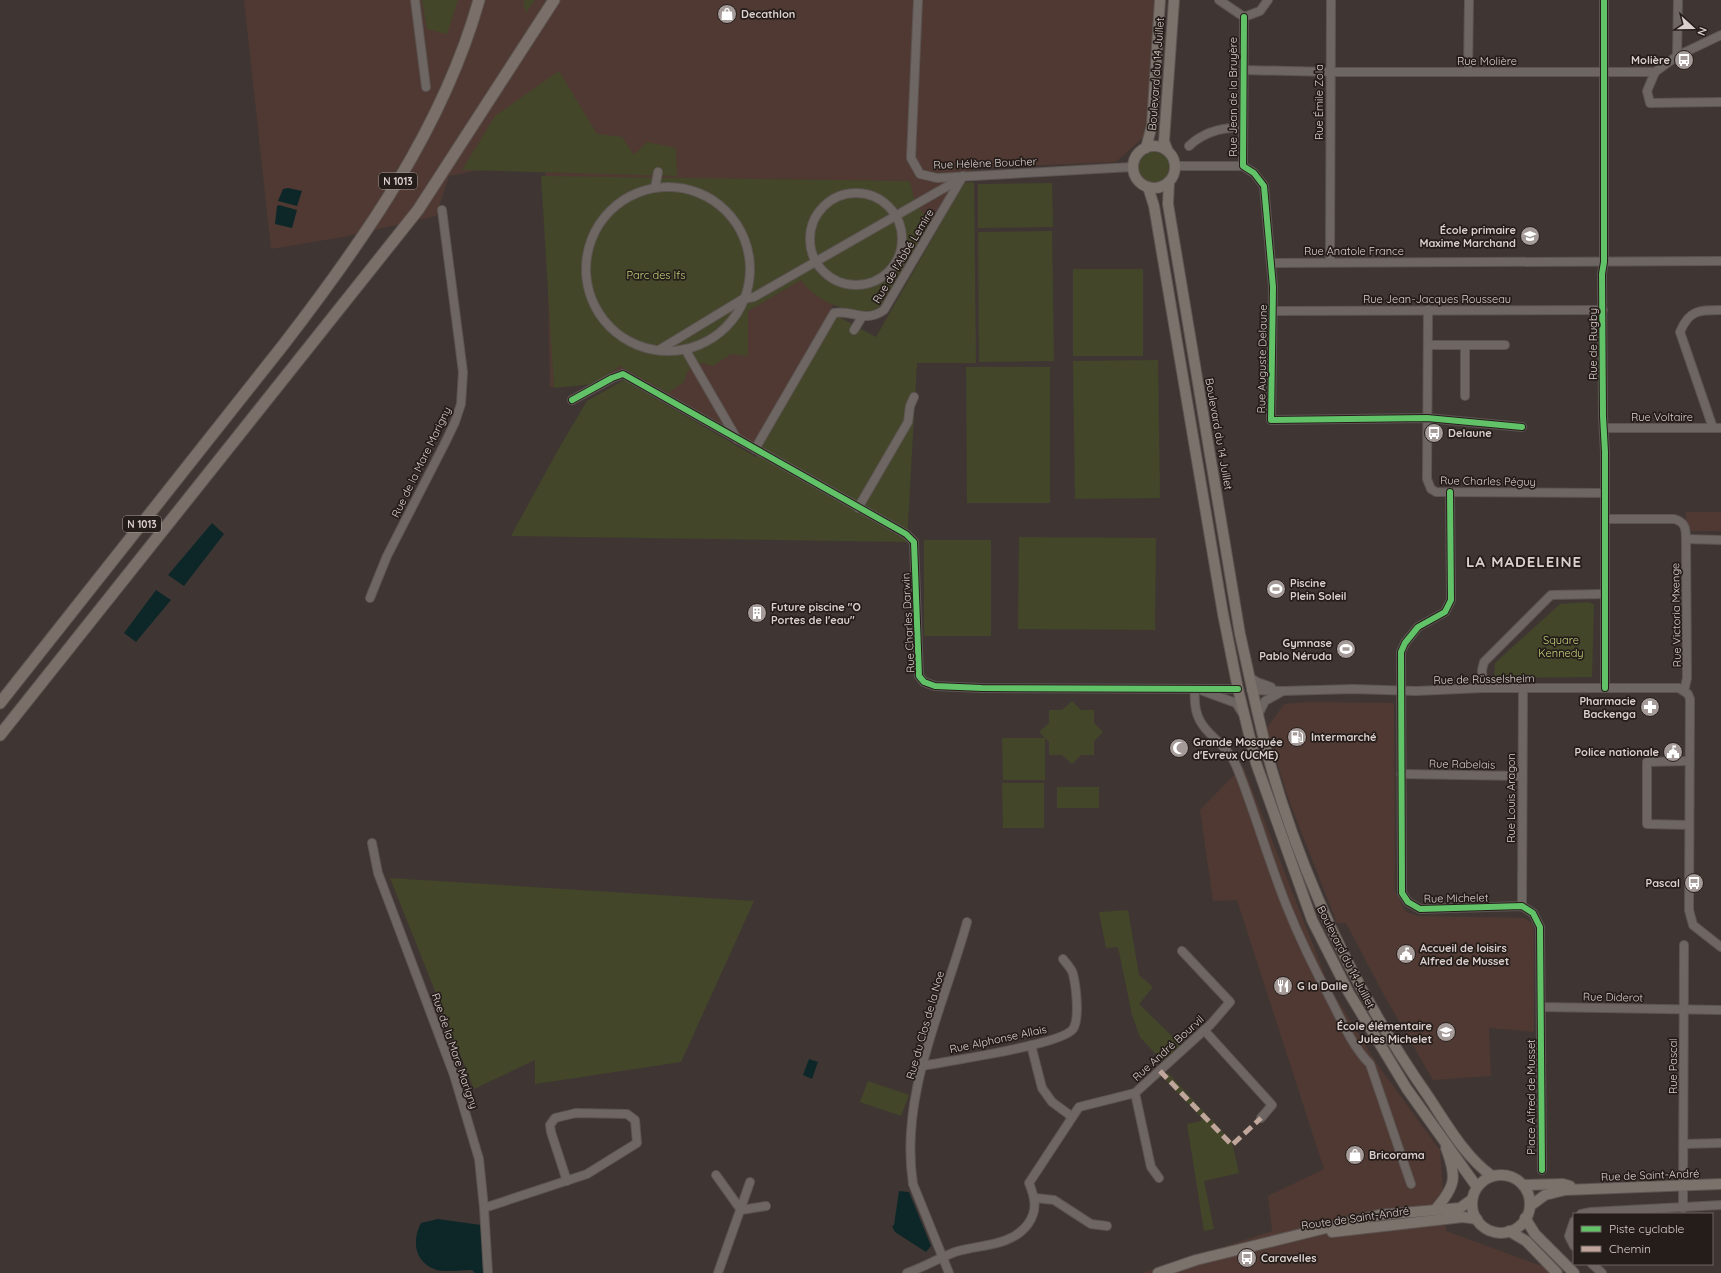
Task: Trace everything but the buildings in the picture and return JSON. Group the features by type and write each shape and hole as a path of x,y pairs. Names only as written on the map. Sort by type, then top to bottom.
{"highway":[{"name":"N 1013","path":"0,703 314,306 368,228 411,159 443,98 456,71 479,0"},
{"name":"N 1013","path":"0,735 418,210 554,0"}],"main road":[{"path":"1132,168 1134,158 1139,152 1146,148 1152,125 1160,0"},
{"name":"Boulevard du 14 Juillet","path":"1174,0 1164,140 1175,166 1174,175 1169,182 1167,196 1240,634 1251,690 1276,781 1299,850 1325,914 1342,950 1379,1019 1414,1076 1477,1164 1492,1176"},
{"name":"Boulevard du 14 Juillet","path":"1146,148 1159,147 1167,149"},
{"name":"Boulevard du 14 Juillet","path":"1132,168 1136,179 1148,187 1154,206 1219,592 1238,689 1256,763 1312,920 1349,993 1407,1089 1478,1187"},
{"path":"1148,187 1154,187 1169,182"},
{"path":"1238,689 1251,690"},
{"path":"1435,1210 1448,1194 1454,1175 1453,1166 1440,1135"},
{"path":"1492,1176 1507,1176 1514,1178 1523,1185 1528,1194 1530,1206 1525,1218 1516,1228 1509,1231 1496,1232 1488,1230 1476,1219 1471,1200 1478,1187 1484,1180 1492,1176"},
{"name":"Rue de Saint-André","path":"1523,1185 1563,1184 1580,1188"},
{"name":"Rue de Saint-André","path":"1530,1206 1545,1194 1580,1188 1721,1184"},
{"name":"Route de Saint-André","path":"1158,1273 1196,1260 1379,1215 1460,1208 1471,1200"},
{"name":"Route de Saint-André","path":"1170,1273 1212,1260 1327,1232 1463,1217 1476,1219"},
{"path":"1525,1218 1535,1234 1574,1273"},
{"path":"1509,1231 1526,1241 1557,1273"}],"street":[{"path":"415,0 426,87"},
{"name":"Rue Hélène Boucher","path":"918,0 911,158 920,174 937,178 1132,168"},
{"path":"1219,0 1244,17 1260,11 1268,0"},
{"name":"Rue Émile Zola","path":"1330,261 1331,0"},
{"path":"1468,0 1468,71"},
{"name":"Rue de Rugby","path":"1604,0 1604,262 1602,274 1605,493 1604,688"},
{"path":"1677,56 1678,0"},
{"name":"Rue Jean de la Bruyère","path":"1244,17 1243,166 1254,173 1264,186 1272,262"},
{"path":"1721,34 1677,56 1655,72 1647,91 1650,103 1721,102"},
{"name":"Rue Molière","path":"1244,70 1330,72 1655,72"},
{"name":"Rue Jean de la Bruyère","path":"1189,146 1200,136 1232,127 1243,128"},
{"path":"1175,166 1243,166"},
{"path":"655,188 658,172"},
{"path":"658,350 743,299 754,297 962,177"},
{"name":"Rue de l'Abbé Lemire","path":"755,449 834,313 841,312 862,317 877,315 890,304 962,177"},
{"path":"676,187 697,192 710,198 732,217 745,243 749,257 750,271 743,299 730,322 720,331 697,345 685,349 658,350 647,348 625,339 607,324 594,305 587,282 586,271 592,236 605,216 613,208 632,195 655,188 676,187"},
{"path":"844,194 868,194 879,199 888,206 896,216 902,236 898,256 887,273 878,279 858,285 848,284 829,277 815,261 811,250 811,226 820,210 833,199 844,194"},
{"name":"Rue de la Mare Marigny","path":"370,598 386,556 448,436 461,404 463,372 442,210"},
{"name":"Rue Anatole France","path":"1272,262 1721,261"},
{"name":"Rue Auguste Delaune","path":"1272,262 1271,420 1427,418"},
{"name":"Rue Charles Péguy","path":"1428,310 1428,484 1436,492 1605,493"},
{"name":"Rue Jean-Jacques Rousseau","path":"1272,311 1602,310"},
{"path":"1717,428 1680,332 1685,320 1694,312 1721,310"},
{"path":"854,330 862,317"},
{"path":"1465,345 1465,396"},
{"path":"1428,346 1505,345"},
{"path":"685,349 737,440"},
{"name":"Rue Charles Darwin","path":"572,400 612,378 623,374 737,440 906,534 914,542 919,676 924,682 935,686 982,688 1198,689"},
{"path":"858,508 908,422 910,406 914,397"},
{"path":"1427,418 1522,427"},
{"name":"Rue Voltaire","path":"1604,428 1717,428"},
{"name":"Rue Michelet","path":"1450,492 1451,600 1445,612 1418,627 1405,642 1401,652 1402,893 1408,902 1420,909 1522,906"},
{"name":"Rue Victoria Mxenge","path":"1605,520 1674,519 1681,521 1684,524 1686,539 1687,678 1684,691"},
{"path":"1686,539 1721,540"},
{"path":"1483,688 1482,670 1484,662 1551,595 1604,594"},
{"path":"1249,677 1279,693"},
{"name":"Rue de Rüsselsheim","path":"1251,690 1279,693 1353,688 1402,690 1483,688 1679,688 1684,691"},
{"path":"1198,689 1238,689"},
{"path":"1198,689 1207,694 1218,696 1236,704 1244,716"},
{"path":"1198,689 1194,704 1198,720 1205,730 1233,757 1287,908 1300,938 1357,1051 1370,1064 1411,1184"},
{"name":"Rue Louis Aragon","path":"1522,906 1523,689"},
{"path":"1684,691 1690,699 1688,824 1689,910 1693,926 1721,947"},
{"path":"1258,715 1265,701 1279,693"},
{"path":"1688,824 1647,824 1647,762 1689,761"},
{"name":"Rue Rabelais","path":"1401,774 1522,776"},
{"name":"Rue de la Mare Marigny","path":"372,843 378,873 454,1075 479,1159 488,1273"},
{"path":"1522,906 1534,913 1540,927 1541,1007"},
{"name":"Rue du Clos de la Noe","path":"949,1273 913,1184 911,1168 914,1112 922,1066 967,922"},
{"name":"Rue Pascal","path":"1683,1208 1684,945"},
{"name":"Rue André Bourvil","path":"1035,1198 1029,1183 1079,1107 1135,1093 1211,1024 1230,1002 1182,952"},
{"name":"Rue Alphonse Allais","path":"922,1066 1031,1045 1062,1037 1073,1029 1078,1016 1073,973 1063,959"},
{"name":"Rue Diderot","path":"1541,1007 1721,1010"},
{"name":"Place Alfred de Musset","path":"1541,1007 1542,1170"},
{"path":"1204,1030 1272,1105 1261,1118"},
{"path":"1031,1045 1042,1088 1052,1102 1072,1116"},
{"path":"1135,1093 1151,1167 1160,1178"},
{"path":"484,1208 567,1181 587,1174 637,1143 635,1120 626,1114 576,1113 555,1118 550,1125 551,1132 567,1181"},
{"path":"1684,1144 1721,1143"},
{"path":"716,1175 741,1210"},
{"path":"718,1273 750,1182"},
{"path":"907,1273 956,1252 1009,1240 1018,1235 1026,1227 1035,1212 1035,1198 1054,1200 1091,1224 1107,1226"},
{"path":"1586,1213 1721,1205"},
{"path":"741,1210 766,1206"},
{"path":"1573,1224 1569,1236 1573,1244"},
{"path":"1593,1265 1602,1273"}],"shaded area":[{"path":"244,0 1157,0 1154,74 1144,137 1116,162 974,168 954,185 886,303 874,313 862,313 833,305 755,448 624,373 602,384 596,382 550,387 545,157 449,176 436,216 343,237 271,249"},
{"path":"1686,512 1721,512 1721,531 1686,531"},
{"path":"1310,702 1394,703 1395,891 1406,912 1418,916 1524,918 1532,923 1534,929 1534,1032 1489,1028 1491,1076 1433,1080 1385,997 1346,923 1337,923 1291,806 1266,729 1284,704"},
{"path":"1243,766 1329,986 1377,1064 1440,1150 1446,1231 1561,1273 1142,1273 1272,1231 1268,1196 1324,1169 1237,900 1213,901 1200,810"}],"green space":[{"path":"422,0 458,0 447,34 427,29"},
{"path":"525,0 535,0 526,13 523,2"},
{"path":"559,71 597,134 622,137 634,155 647,142 676,148 677,176 462,170 495,116"},
{"path":"1151,152 1157,152 1167,159 1170,168 1169,174 1163,181 1157,184 1151,184 1141,177 1138,171 1138,165 1145,155"},
{"name":"Parc des Ifs","path":"541,176 910,181 914,199 919,208 927,216 933,219 882,304 871,314 850,310 832,304 816,295 801,280 748,311 748,356 731,354 713,366 703,363 691,367 687,372 684,382 668,393 620,366 593,384 554,388"},
{"path":"974,182 976,363 917,363 907,542 511,536 558,450 587,401 624,380 756,457 837,316 876,337 964,183"},
{"path":"1052,183 1053,227 978,228 978,184"},
{"path":"1052,231 1054,361 979,362 978,232"},
{"path":"1073,269 1143,269 1143,356 1073,356"},
{"path":"1158,360 1160,498 1075,499 1073,361"},
{"path":"966,367 1050,367 1050,503 967,503"},
{"path":"1019,537 1156,538 1155,630 1018,629"},
{"path":"924,540 991,540 991,636 924,636"},
{"name":"Square Kennedy","path":"1589,602 1594,605 1592,677 1494,678 1495,663 1560,604"},
{"path":"1072,701 1081,710 1094,710 1094,723 1103,732 1094,741 1094,755 1081,755 1072,764 1062,755 1049,755 1049,742 1039,732 1049,723 1049,710 1062,710"},
{"path":"1002,738 1045,738 1045,780 1003,780"},
{"path":"1002,783 1044,783 1044,828 1003,828"},
{"path":"1057,787 1099,787 1099,808 1057,808"},
{"path":"390,878 754,901 681,1062 535,1084 535,1060 474,1089"},
{"path":"1128,910 1139,975 1153,987 1139,1004 1181,1045 1163,1062 1140,1037 1132,1015 1118,947 1106,948 1099,912"},
{"path":"1168,1073 1232,1142 1239,1173 1204,1181 1214,1229 1204,1231 1187,1124 1201,1121 1202,1118 1163,1077"},
{"path":"868,1081 909,1095 901,1116 860,1102"}],"water":[{"path":"288,188 302,191 297,206 278,201 283,189"},
{"path":"279,205 297,210 292,228 275,224 277,206"},
{"path":"212,523 224,534 184,586 168,575"},
{"path":"156,590 171,600 136,642 124,633"},
{"path":"809,1059 818,1062 812,1079 803,1075"},
{"path":"899,1191 909,1192 931,1246 926,1252 895,1232 892,1226 894,1225"},
{"path":"438,1219 481,1225 483,1273 475,1273 472,1270 438,1270 422,1261 416,1243 418,1230 421,1223"}],"marked path":[{"path":"1160,1071 1232,1145 1261,1118"}],"cycle path":[{"path":"1604,0 1604,262 1602,274 1603,416 1605,452 1605,688"},
{"path":"1244,17 1243,166 1254,173 1264,186 1273,287 1271,420 1427,418 1522,427"},
{"path":"572,400 612,378 623,374 906,534 914,542 919,676 924,682 935,686 982,688 1238,689"},
{"path":"1450,492 1451,600 1445,612 1418,627 1405,643 1401,652 1402,893 1408,902 1420,909 1522,906 1533,913 1540,927 1542,1170"}],"place":[{"name":"Decathlon","path":"727,14"},
{"name":"Molière","path":"1684,60"},
{"name":"École primaire Maxime Marchand","path":"1530,236"},
{"name":"Delaune","path":"1434,433"},
{"name":"Piscine Plein Soleil","path":"1276,589"},
{"name":"Future piscine \"O Portes de l'eau\"","path":"757,613"},
{"name":"Gymnase Pablo Néruda","path":"1346,649"},
{"name":"Pharmacie Backenga","path":"1650,707"},
{"name":"Intermarché","path":"1297,737"},
{"name":"Grande Mosquée d'Evreux (UCME)","path":"1179,748"},
{"name":"Police nationale","path":"1673,752"},
{"name":"Pascal","path":"1694,883"},
{"name":"Accueil de loisirs Alfred de Musset","path":"1406,954"},
{"name":"G la Dalle","path":"1283,986"},
{"name":"École élémentaire Jules Michelet","path":"1446,1032"},
{"name":"Bricorama","path":"1355,1155"},
{"name":"Caravelles","path":"1247,1258"}],"district":[{"name":"LA MADELEINE","path":"1524,562"}]}
